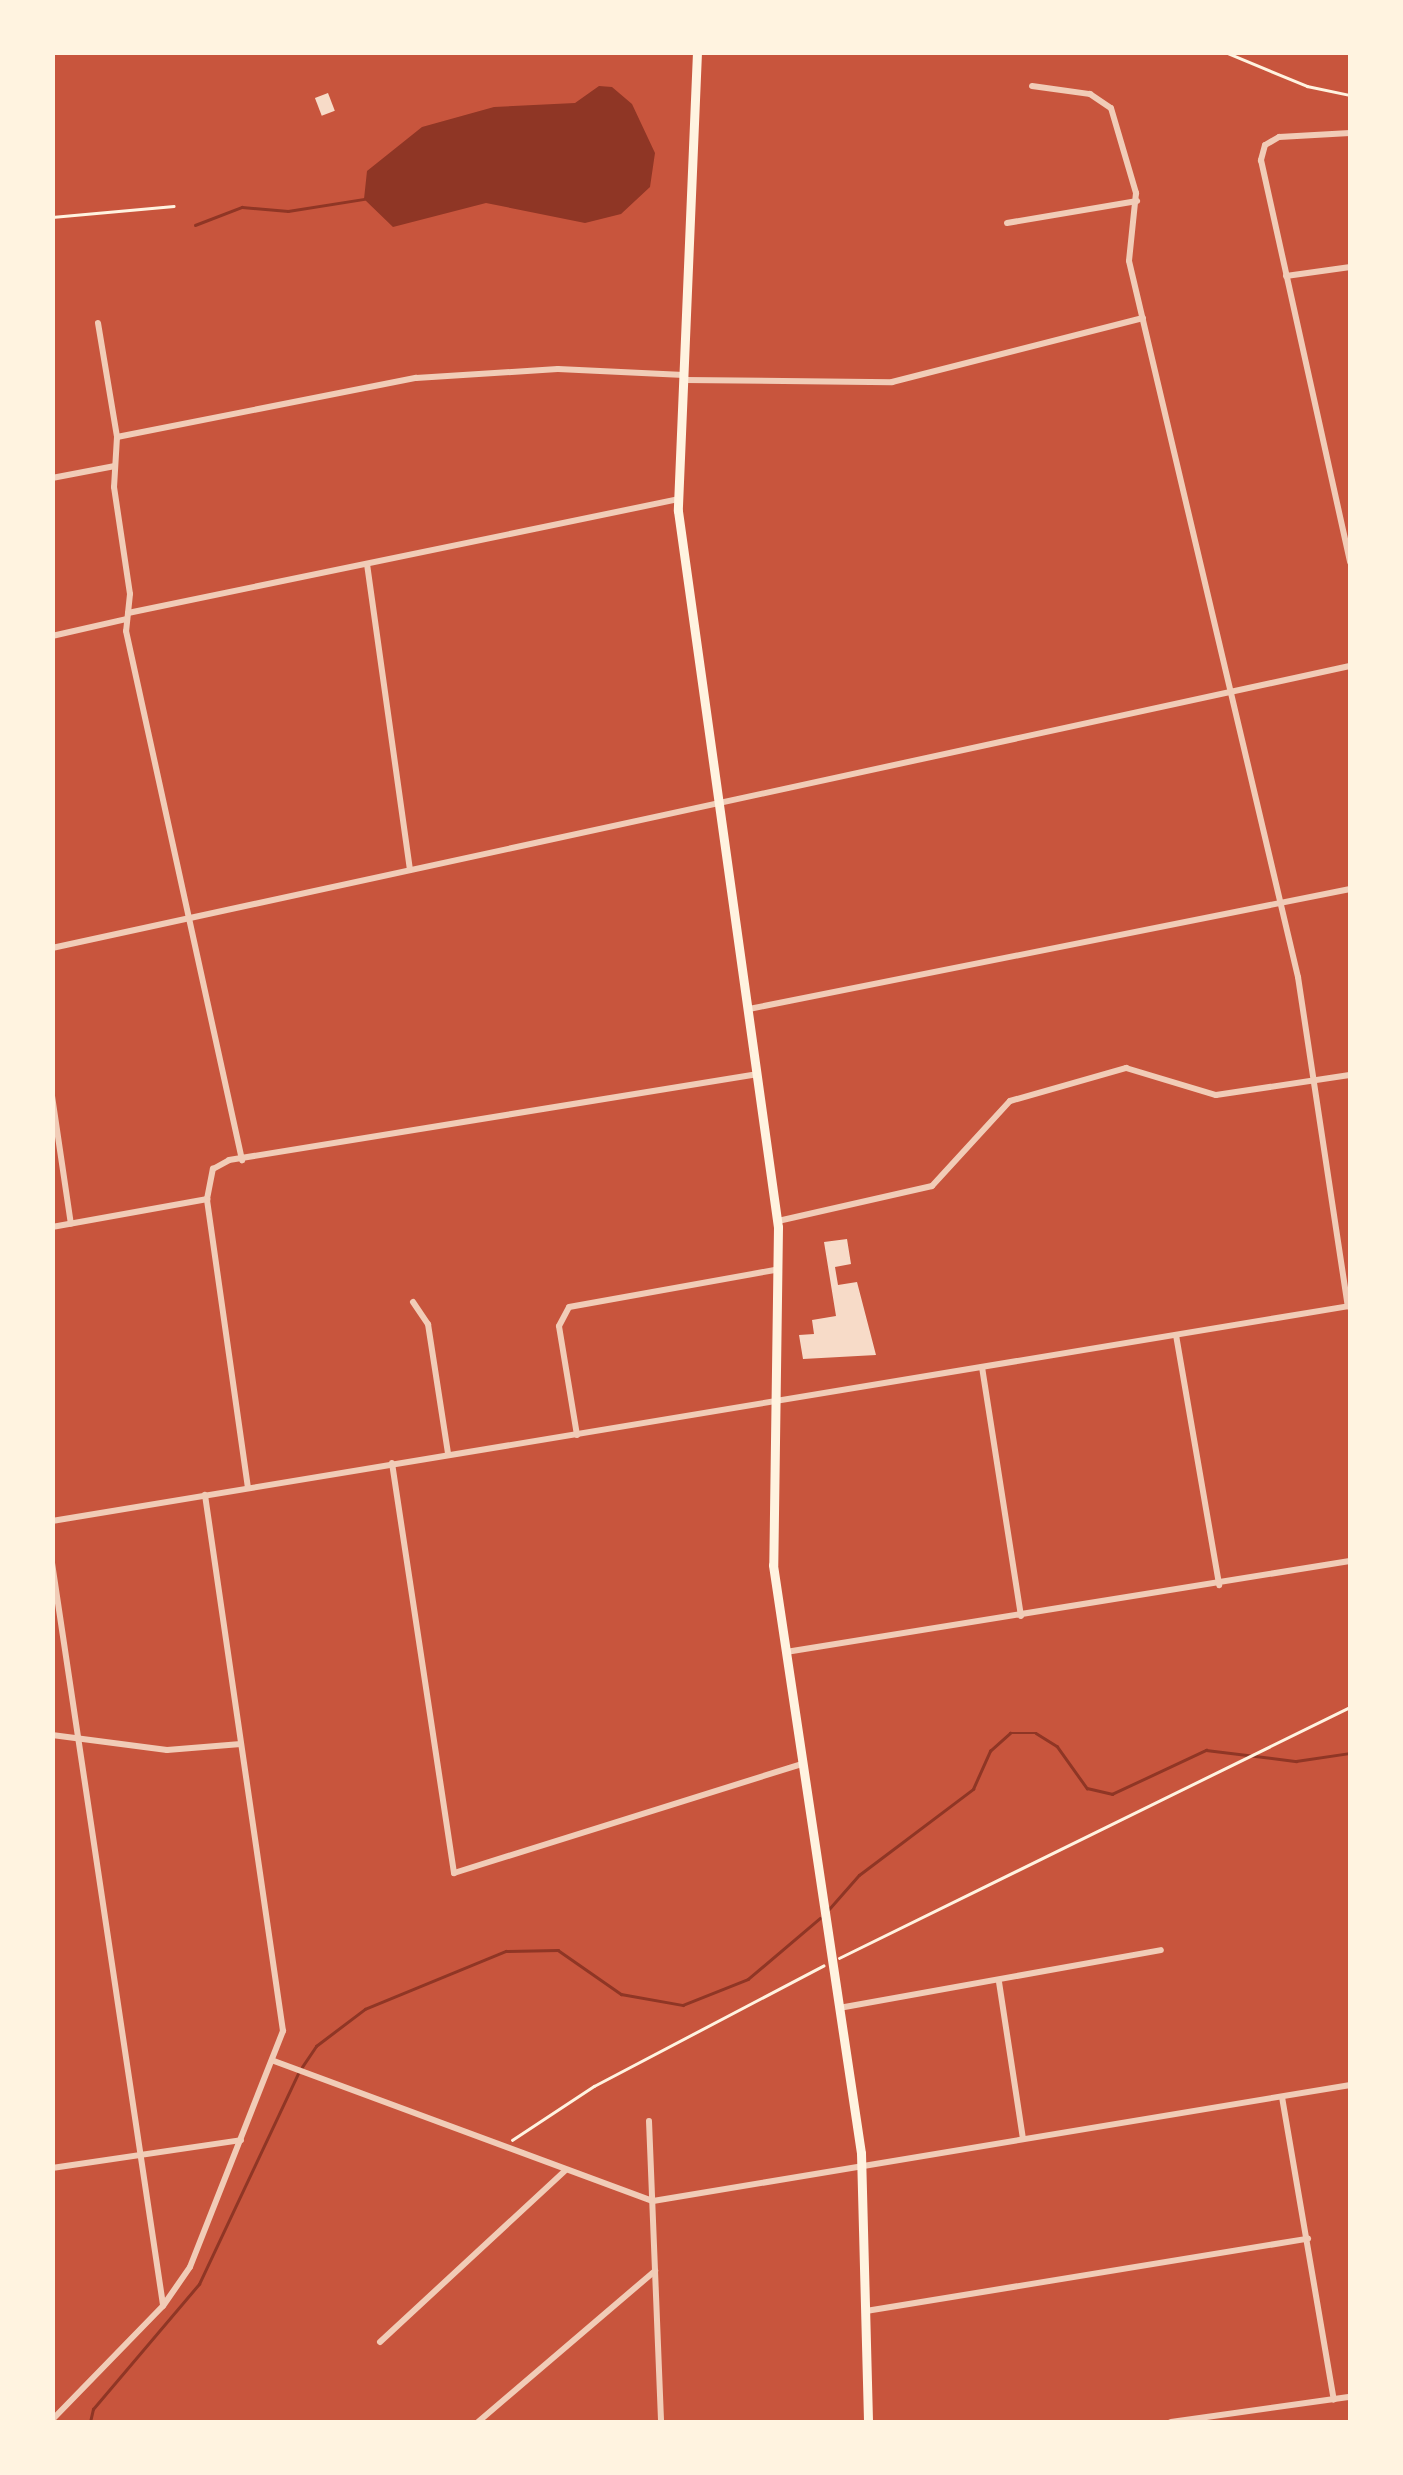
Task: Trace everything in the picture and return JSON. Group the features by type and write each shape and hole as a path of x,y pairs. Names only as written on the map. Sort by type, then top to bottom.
{"main road":[{"path":"697,52 679,499 776,1221 773,1565 862,2166 868,2422"}],"street":[{"path":"52,1521 1349,1306 1280,904 1128,247 1137,201 1111,108 1090,94 1032,86"},
{"path":"1350,134 1278,137 1265,145 1262,166 1350,562"},
{"path":"1007,223 1137,201"},
{"path":"1286,276 1350,267"},
{"path":"117,437 416,378 558,369 685,378 892,382 1143,318"},
{"path":"98,322 117,437 115,466 128,616 242,1160"},
{"path":"52,478 115,466"},
{"path":"52,636 128,616 679,499"},
{"path":"366,564 410,870"},
{"path":"52,948 1350,666"},
{"path":"749,1008 1350,889"},
{"path":"776,1221 932,1186 1010,1101 1126,1068 1216,1095 1314,1085 1350,1075"},
{"path":"248,1488 207,1199 213,1169 242,1160 759,1074"},
{"path":"52,1096 70,1224"},
{"path":"52,1228 207,1199"},
{"path":"577,1435 559,1326 569,1307 775,1270"},
{"path":"413,1302 428,1324 448,1453"},
{"path":"1176,1335 1219,1585"},
{"path":"982,1367 1021,1616"},
{"path":"392,1463 454,1873 802,1764"},
{"path":"52,2420 163,2306 190,2267 274,2061 283,2020 204,1495"},
{"path":"784,1652 1350,1561"},
{"path":"52,1563 163,2306"},
{"path":"52,1735 167,1750 241,1744"},
{"path":"840,2008 1161,1950"},
{"path":"999,1981 1023,2138"},
{"path":"274,2061 311,2078 653,2201 1350,2085"},
{"path":"1282,2096 1334,2400"},
{"path":"649,2121 660,2422"},
{"path":"52,2168 241,2140"},
{"path":"380,2342 566,2170"},
{"path":"866,2311 1308,2239"},
{"path":"478,2422 655,2271"},
{"path":"1170,2422 1350,2397"}],"path":[{"path":"1225,52 1307,86 1350,95"},
{"path":"52,217 174,206"},
{"path":"838,1958 1350,1706"},
{"path":"511,2141 594,2086 820,1967"}],"shaded area":[{"path":"599,86 612,87 632,104 655,153 650,187 621,214 585,223 486,203 393,227 364,199 367,171 422,127 494,107 575,103"}],"building":[{"path":"328,93 335,111 322,116 315,98"},
{"path":"847,1239 851,1264 835,1267 838,1285 857,1282 876,1355 803,1359 799,1335 814,1334 812,1320 836,1316 824,1242"}],"waterway":[{"path":"195,225 242,207 288,211 364,199"},
{"path":"829,1909 859,1875 973,1789 990,1751 1010,1733 1036,1733 1057,1746 1087,1788 1112,1794 1206,1750 1296,1761 1350,1753"},
{"path":"302,2067 316,2046 365,2009 506,1951 558,1950 621,1994 683,2005 748,1979 820,1918"},
{"path":"90,2422 93,2409 199,2284 298,2074"}]}
